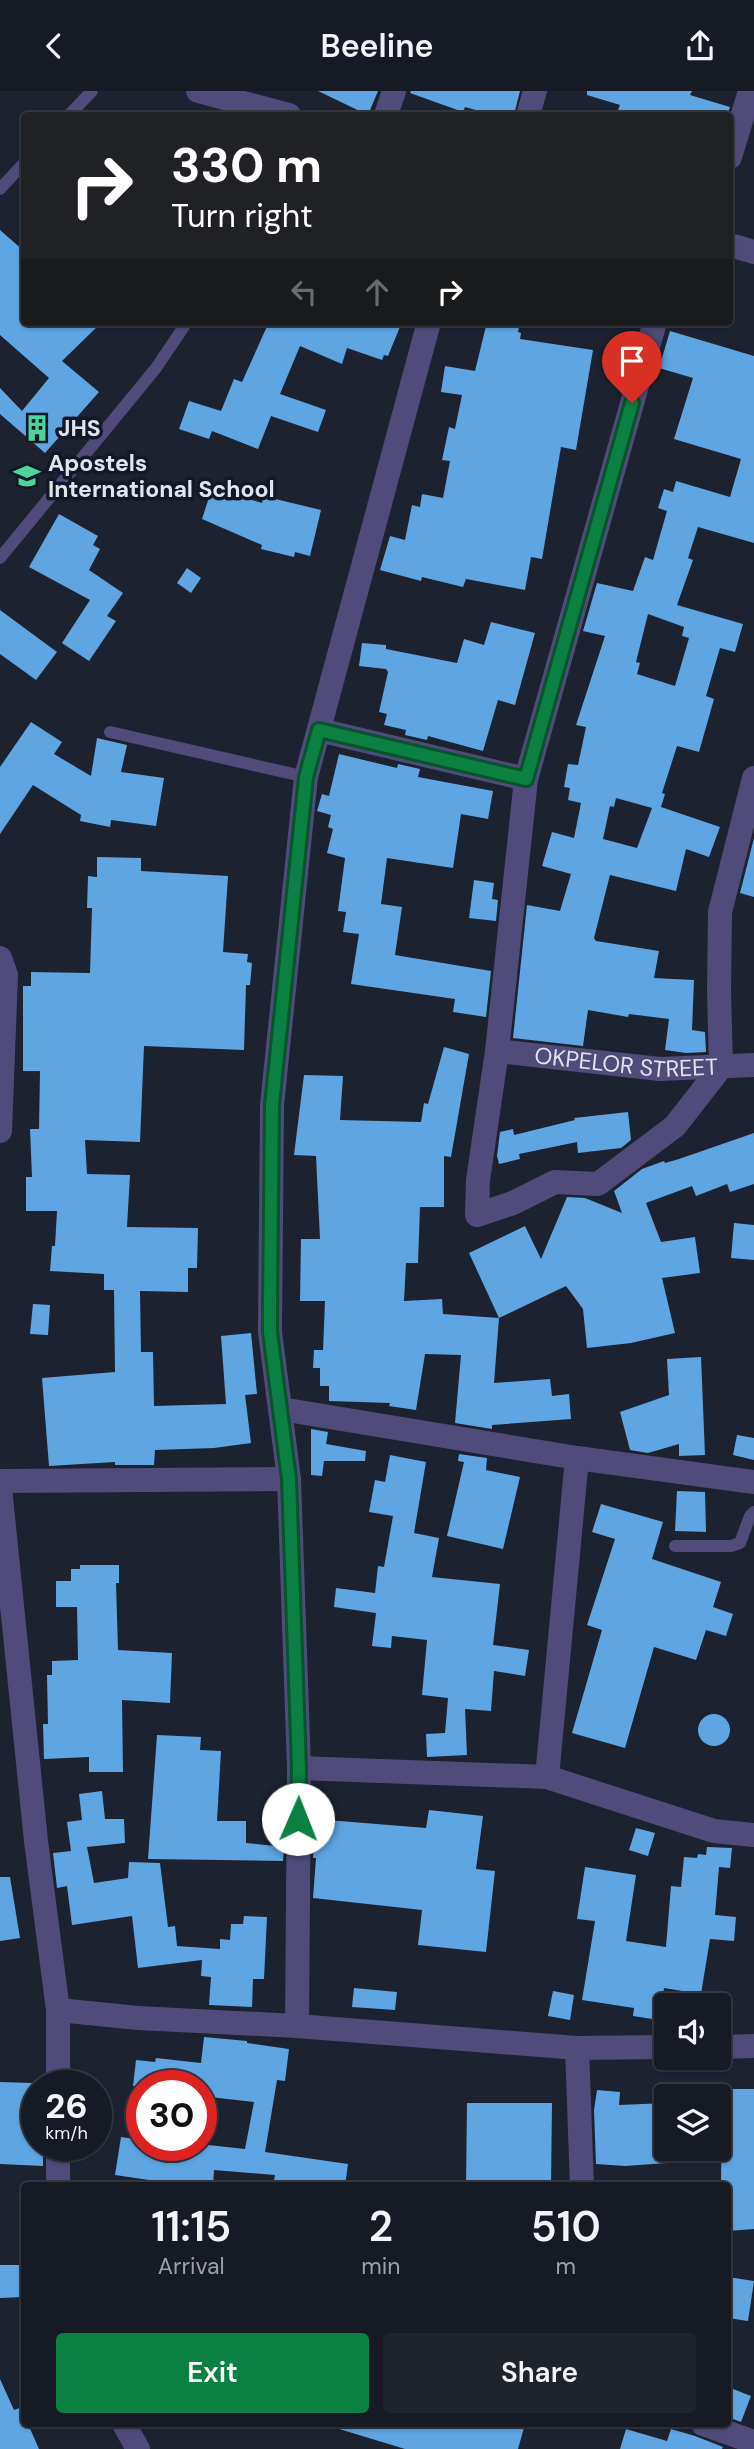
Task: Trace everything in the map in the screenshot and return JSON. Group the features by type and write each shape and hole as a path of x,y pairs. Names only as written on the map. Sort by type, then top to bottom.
{"street":[{"path":"198,91 278,112"},
{"path":"387,112 394,91"},
{"path":"529,112 535,91"},
{"path":"733,147 750,91"},
{"path":"733,246 754,252"},
{"path":"297,2026 299,1768 289,1479 270,1332 272,1105 306,777 428,326"},
{"path":"654,326 526,779 497,1051 478,1180 477,1215 513,1203 555,1182 598,1184 675,1126 721,1067 720,912 754,778"},
{"path":"319,730 526,779"},
{"path":"0,958 6,975 0,1131"},
{"name":"OKPELOR STREET","path":"497,1051 660,1069 754,1065"},
{"path":"281,1409 578,1458 754,1482"},
{"path":"547,1777 578,1458"},
{"path":"0,1481 289,1479"},
{"path":"0,1488 9,1658 58,2010 58,2070"},
{"path":"299,1768 547,1777 714,1831 754,1835"},
{"path":"58,2010 138,2018 297,2026 577,2048 654,2047"},
{"path":"731,2047 754,2046"},
{"path":"577,2048 582,2182"},
{"path":"58,2161 58,2182"},
{"path":"126,2427 138,2449"},
{"path":"711,2427 754,2442"}],"lane":[{"path":"72,112 92,91"},
{"path":"0,190 21,166"},
{"path":"0,558 156,368 184,326"},
{"path":"110,732 306,777"},
{"path":"675,1546 731,1546 740,1543 750,1516 754,1513"}],"building":[{"path":"318,91 378,91 369,112 362,112"},
{"path":"520,91 515,112 482,112 465,107 463,112 410,93"},
{"path":"587,91 692,91 690,95 730,107 728,112 617,112 620,105 587,95"},
{"path":"0,230 21,248 21,326 98,326 62,361 99,392 45,453 0,414 0,388 22,411 49,378 0,335"},
{"path":"267,326 400,326 388,356 384,355 382,360 347,348 342,364 300,346 280,394 326,410 318,432 271,416 258,449 212,431 209,439 179,429 189,401 221,411 234,379 242,382"},
{"path":"486,326 519,326 520,339 593,350 576,450 561,447 542,559 531,557 525,590 466,579 463,587 422,577 421,581 380,570 390,536 405,540 412,505 420,507 422,494 443,498 450,461 442,460 449,427 455,429 462,395 441,392 445,366 475,371"},
{"path":"670,331 754,356 754,543 698,527 688,558 693,560 677,605 743,624 735,652 720,648 706,696 714,699 699,752 677,746 662,793 665,794 661,807 720,827 709,857 686,849 676,891 610,875 594,938 596,941 659,951 654,978 694,980 692,1030 705,1032 706,1052 665,1050 669,1019 629,1014 628,1017 588,1010 583,1046 513,1038 527,905 560,911 571,874 542,866 552,832 574,838 581,803 568,800 570,788 564,787 568,764 578,765 586,727 576,725 605,636 583,631 597,583 633,591 645,557 653,560 667,511 658,508 664,489 673,492 676,481 730,497 741,459 674,439 693,378 659,368","holes":["648,614 684,627 682,636 689,638 675,686 637,674 640,663 636,662","616,798 652,808 637,848 603,839 610,806 614,807"]},
{"path":"212,488 262,503 263,496 321,510 310,556 295,552 294,557 261,549 262,545 202,519"},
{"path":"59,514 98,536 93,545 100,549 89,570 123,593 107,616 116,621 89,661 62,643 90,600 29,567"},
{"path":"187,568 201,578 191,593 177,583"},
{"path":"0,610 57,652 36,680 0,654"},
{"path":"491,622 535,633 515,705 498,700 483,751 428,736 427,740 405,735 406,730 384,725 387,714 379,712 388,672 386,669 359,666 362,643 386,645 386,649 457,663 464,639 484,645"},
{"path":"31,722 62,742 54,754 91,776 97,738 127,745 121,772 164,778 156,826 111,820 110,827 80,821 81,815 33,785 0,834 0,767"},
{"path":"339,754 397,768 398,764 420,769 418,777 493,791 488,819 461,814 453,868 387,858 381,904 402,907 395,955 491,971 486,1017 453,1012 455,999 351,984 359,934 343,932 346,912 338,911 345,858 327,853 333,829 328,827 331,815 317,811 322,794 329,796"},
{"path":"754,838 754,897 740,893"},
{"path":"97,857 141,858 141,871 228,876 223,952 248,954 247,962 252,963 250,985 246,985 244,1050 144,1046 140,1142 85,1140 87,1174 130,1175 127,1227 198,1228 197,1268 188,1268 188,1292 140,1291 141,1352 153,1352 154,1406 226,1404 221,1336 251,1333 257,1394 245,1395 251,1443 214,1448 155,1450 154,1465 115,1465 115,1462 49,1466 42,1378 115,1372 114,1290 104,1290 104,1274 50,1271 57,1211 26,1211 26,1177 32,1177 30,1129 39,1129 40,1071 23,1071 23,986 31,986 31,972 90,973 92,908 87,908 88,876 97,877"},
{"path":"474,880 494,883 492,899 498,900 496,921 469,918"},
{"path":"444,1047 469,1054 451,1157 444,1156 444,1207 420,1207 418,1263 406,1263 404,1301 442,1299 443,1314 499,1318 494,1383 550,1379 552,1396 569,1394 571,1419 492,1425 492,1429 455,1423 461,1355 425,1354 416,1410 389,1406 390,1403 329,1401 329,1386 320,1386 320,1368 313,1368 314,1350 323,1350 325,1301 300,1301 301,1239 320,1239 316,1156 294,1155 304,1075 343,1076 340,1120 421,1122 424,1103 428,1104"},
{"path":"628,1112 631,1140 621,1148 578,1153 577,1142 519,1154 520,1159 499,1164 497,1156 500,1132 513,1129 514,1135 575,1120 574,1118"},
{"path":"754,1133 754,1184 730,1192 727,1184 696,1196 692,1186 646,1203 661,1242 695,1237 700,1273 662,1278 675,1333 631,1343 587,1348 583,1309 566,1286 499,1318 469,1253 525,1226 541,1259 567,1197 585,1198 622,1213 614,1191 642,1169"},
{"path":"734,1223 754,1225 754,1260 731,1258"},
{"path":"33,1304 50,1305 48,1335 30,1334"},
{"path":"701,1357 705,1455 679,1456 679,1444 648,1453 630,1450 620,1412 669,1395 667,1359"},
{"path":"311,1429 328,1432 326,1444 366,1451 365,1461 324,1461 322,1476 311,1475"},
{"path":"737,1435 754,1438 754,1460 733,1455"},
{"path":"459,1454 487,1458 486,1470 520,1477 503,1549 447,1536 464,1462 458,1461"},
{"path":"390,1455 426,1462 414,1533 439,1538 432,1577 500,1584 493,1645 529,1650 525,1676 494,1671 491,1711 465,1709 467,1755 427,1757 426,1734 445,1733 448,1698 422,1695 427,1640 392,1636 391,1648 372,1646 376,1613 334,1607 336,1588 375,1593 378,1566 384,1567 393,1516 369,1512 375,1480 385,1482"},
{"path":"677,1491 705,1492 706,1532 675,1531"},
{"path":"601,1504 663,1522 652,1559 721,1582 713,1607 733,1614 726,1636 706,1630 696,1660 654,1647 625,1748 572,1733 602,1630 587,1625 615,1539 592,1532"},
{"path":"80,1565 119,1565 119,1583 116,1583 118,1650 172,1653 170,1703 122,1700 123,1772 89,1772 89,1757 44,1759 43,1724 48,1724 47,1675 52,1675 52,1661 78,1660 77,1607 56,1607 56,1581 71,1581 71,1569 80,1569"},
{"path":"714,1714 726,1718 730,1730 726,1742 714,1746 702,1742 698,1730 702,1718"},
{"path":"157,1735 201,1737 200,1750 221,1751 217,1821 246,1821 246,1843 284,1847 283,1861 148,1859"},
{"path":"102,1791 105,1819 124,1819 125,1843 87,1847 94,1883 128,1878 129,1862 160,1863 168,1927 175,1926 177,1946 220,1949 220,1939 230,1940 231,1924 243,1924 244,1916 267,1917 264,1979 253,1979 252,2007 209,2005 211,1977 201,1976 202,1960 138,1968 132,1916 72,1925 67,1886 57,1888 53,1853 71,1851 67,1822 82,1820 79,1794"},
{"path":"429,1810 483,1816 476,1869 495,1871 486,1952 418,1945 422,1910 313,1898 315,1819 426,1828"},
{"path":"636,1828 655,1833 648,1856 629,1850"},
{"path":"707,1847 732,1848 730,1868 719,1867 715,1915 736,1917 734,1941 710,1939 701,1993 664,1988 663,1993 654,1993 654,2019 633,2016 634,2008 582,2000 595,1921 577,1919 585,1867 636,1875 626,1941 666,1947 671,1886 681,1887 684,1857 697,1858 698,1854 706,1855"},
{"path":"0,1877 10,1877 20,1938 0,1941"},
{"path":"354,1988 397,1992 395,2010 352,2007"},
{"path":"553,1991 574,1995 570,2020 548,2016"},
{"path":"204,2037 289,2049 285,2081 277,2080 265,2152 348,2164 346,2182 274,2182 275,2175 214,2170 213,2182 163,2182 115,2175 121,2137 126,2138 126,2161 217,2161 217,2146 245,2149 254,2102 217,2098 217,2070 135,2070 136,2060 155,2062 156,2058 201,2063"},
{"path":"0,2082 21,2083 21,2161 43,2161 43,2166 0,2164"},
{"path":"731,2089 754,2089 754,2229 731,2231 731,2182 721,2182 721,2161 731,2161"},
{"path":"597,2090 620,2092 619,2105 654,2104 654,2161 667,2163 625,2166 596,2164 594,2110"},
{"path":"467,2103 552,2103 551,2182 466,2182"},
{"path":"0,2265 21,2265 21,2297 0,2298"},
{"path":"731,2277 754,2281 748,2321 731,2318"},
{"path":"0,2379 14,2410 21,2407 21,2427 29,2427 39,2449 0,2449"},
{"path":"731,2388 751,2396 741,2422 731,2418"},
{"path":"524,2427 518,2449 405,2449 336,2428"},
{"path":"626,2429 667,2441 671,2429 723,2447 620,2449"}],"place":[{"name":"JHS","path":"37,428"},
{"name":"Apostels International School","path":"27,476"}],"route":[{"path":"298,1819 299,1768 289,1479 270,1332 270,1307 272,1105 306,777 319,730 526,779 632,403"}]}
